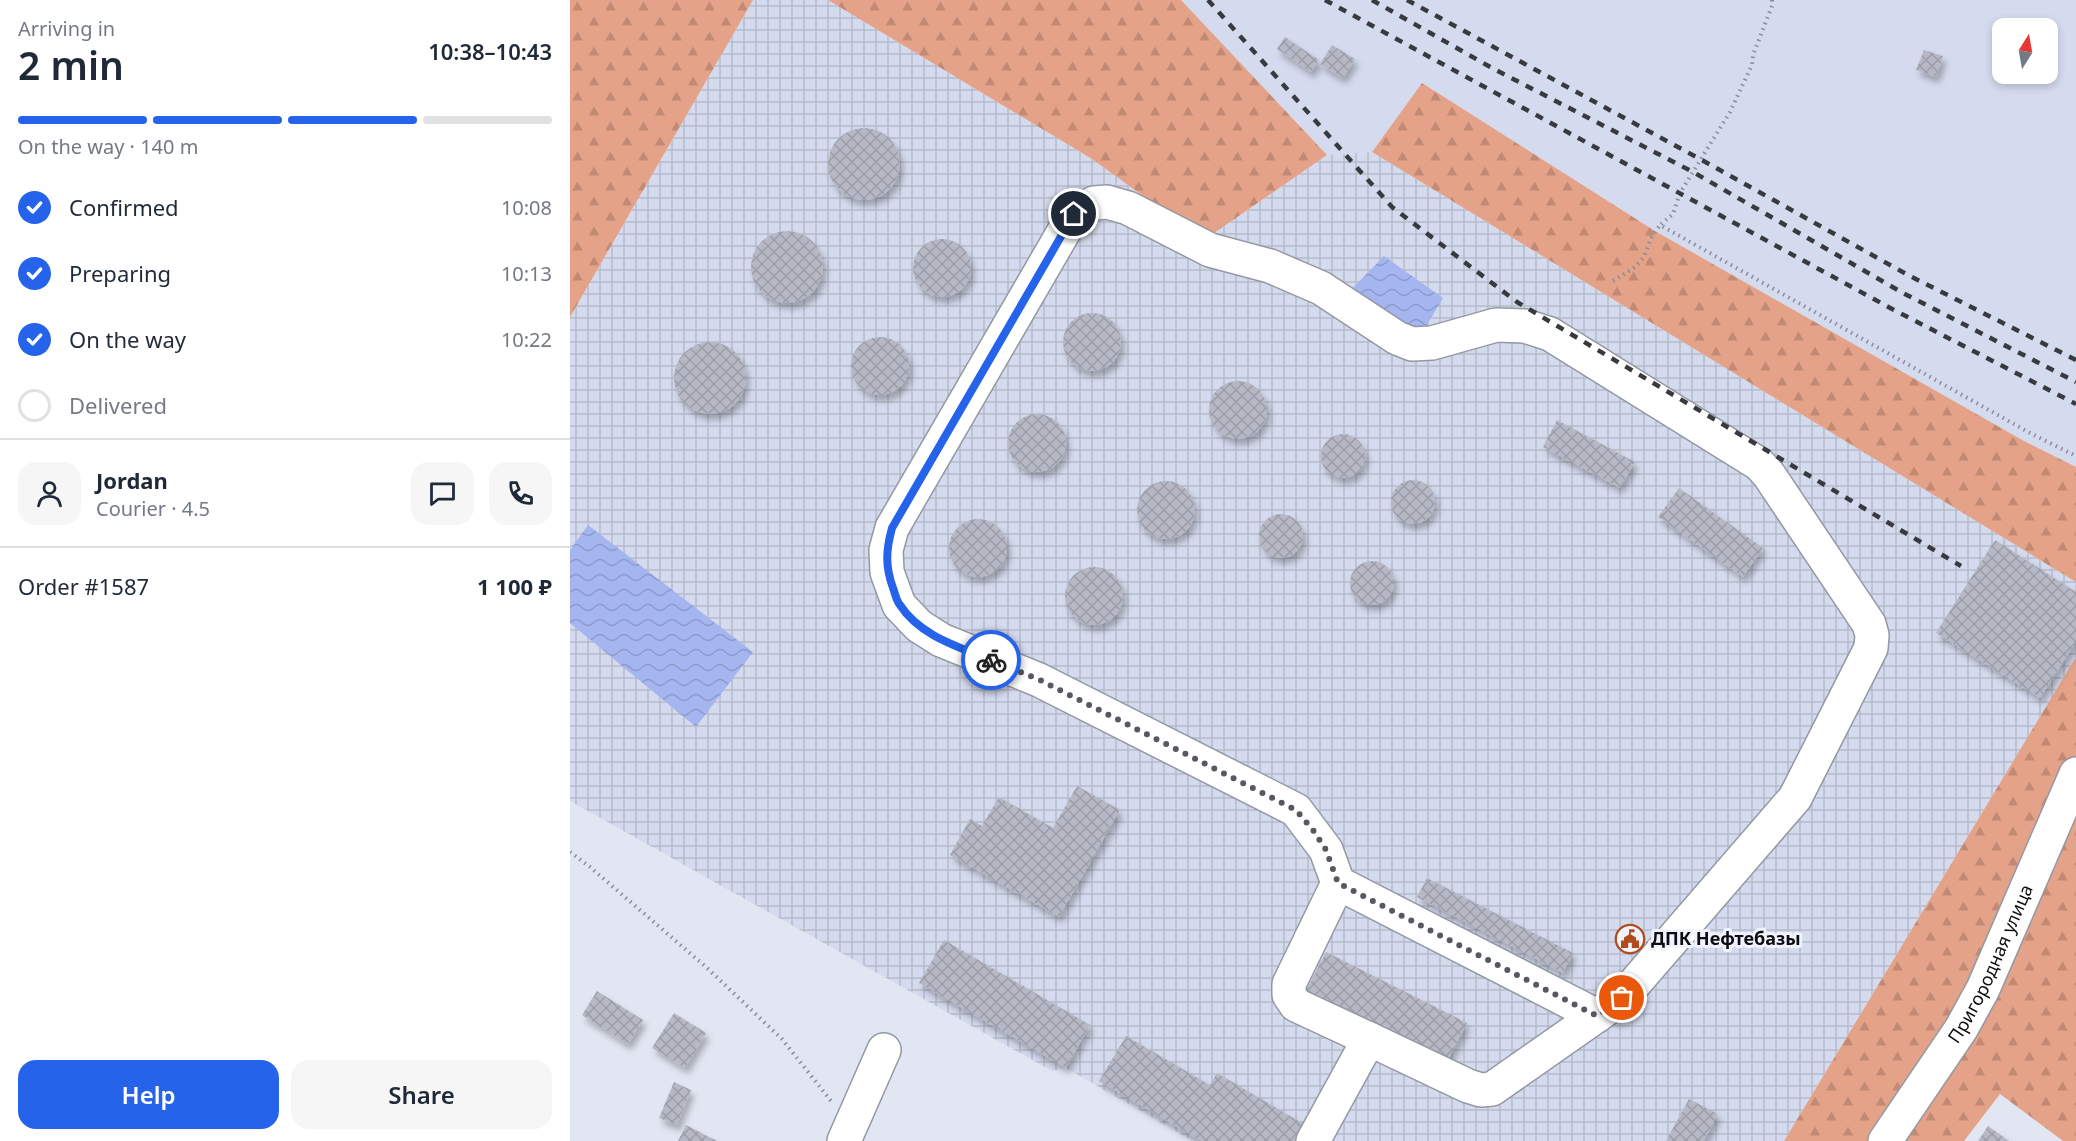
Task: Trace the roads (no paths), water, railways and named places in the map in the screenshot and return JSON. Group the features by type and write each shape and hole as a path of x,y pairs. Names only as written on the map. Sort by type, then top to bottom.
{"street":[{"path":"1338,883 1289,984 1289,996 1296,1005 1468,1086 1481,1090 1492,1089 1597,1016 1622,998 1795,798 1871,648 1872,635 1869,624 1769,475 1759,464 1550,334 1525,326 1496,325 1432,343 1412,344 1397,338 1320,288 1270,266 1209,250 1128,208 1107,202 1094,203 1074,214 892,528 886,550 887,572 899,605 919,626 941,640 1040,680 1296,810 1326,850 1338,883 1597,1016"},
{"name":"Пригородная улица","path":"1885,1141 1961,1029 1983,989 2076,774"},
{"path":"1313,1141 1369,1039"},
{"path":"848,1134 884,1050"}],"water":[{"path":"1384,256 1443,298 1418,340 1348,293"},
{"path":"588,525 753,652 696,727 570,623 570,550"}],"railway":[{"path":"1208,0 1392,207 1517,302 1961,566"},
{"path":"1325,0 1894,310 2076,404"},
{"path":"1372,0 1492,68 1693,172 1903,293 2076,382"},
{"path":"1407,0 1908,275 2076,360"}],"place":[{"name":"ДПК Нефтебазы","path":"1630,939"}]}
